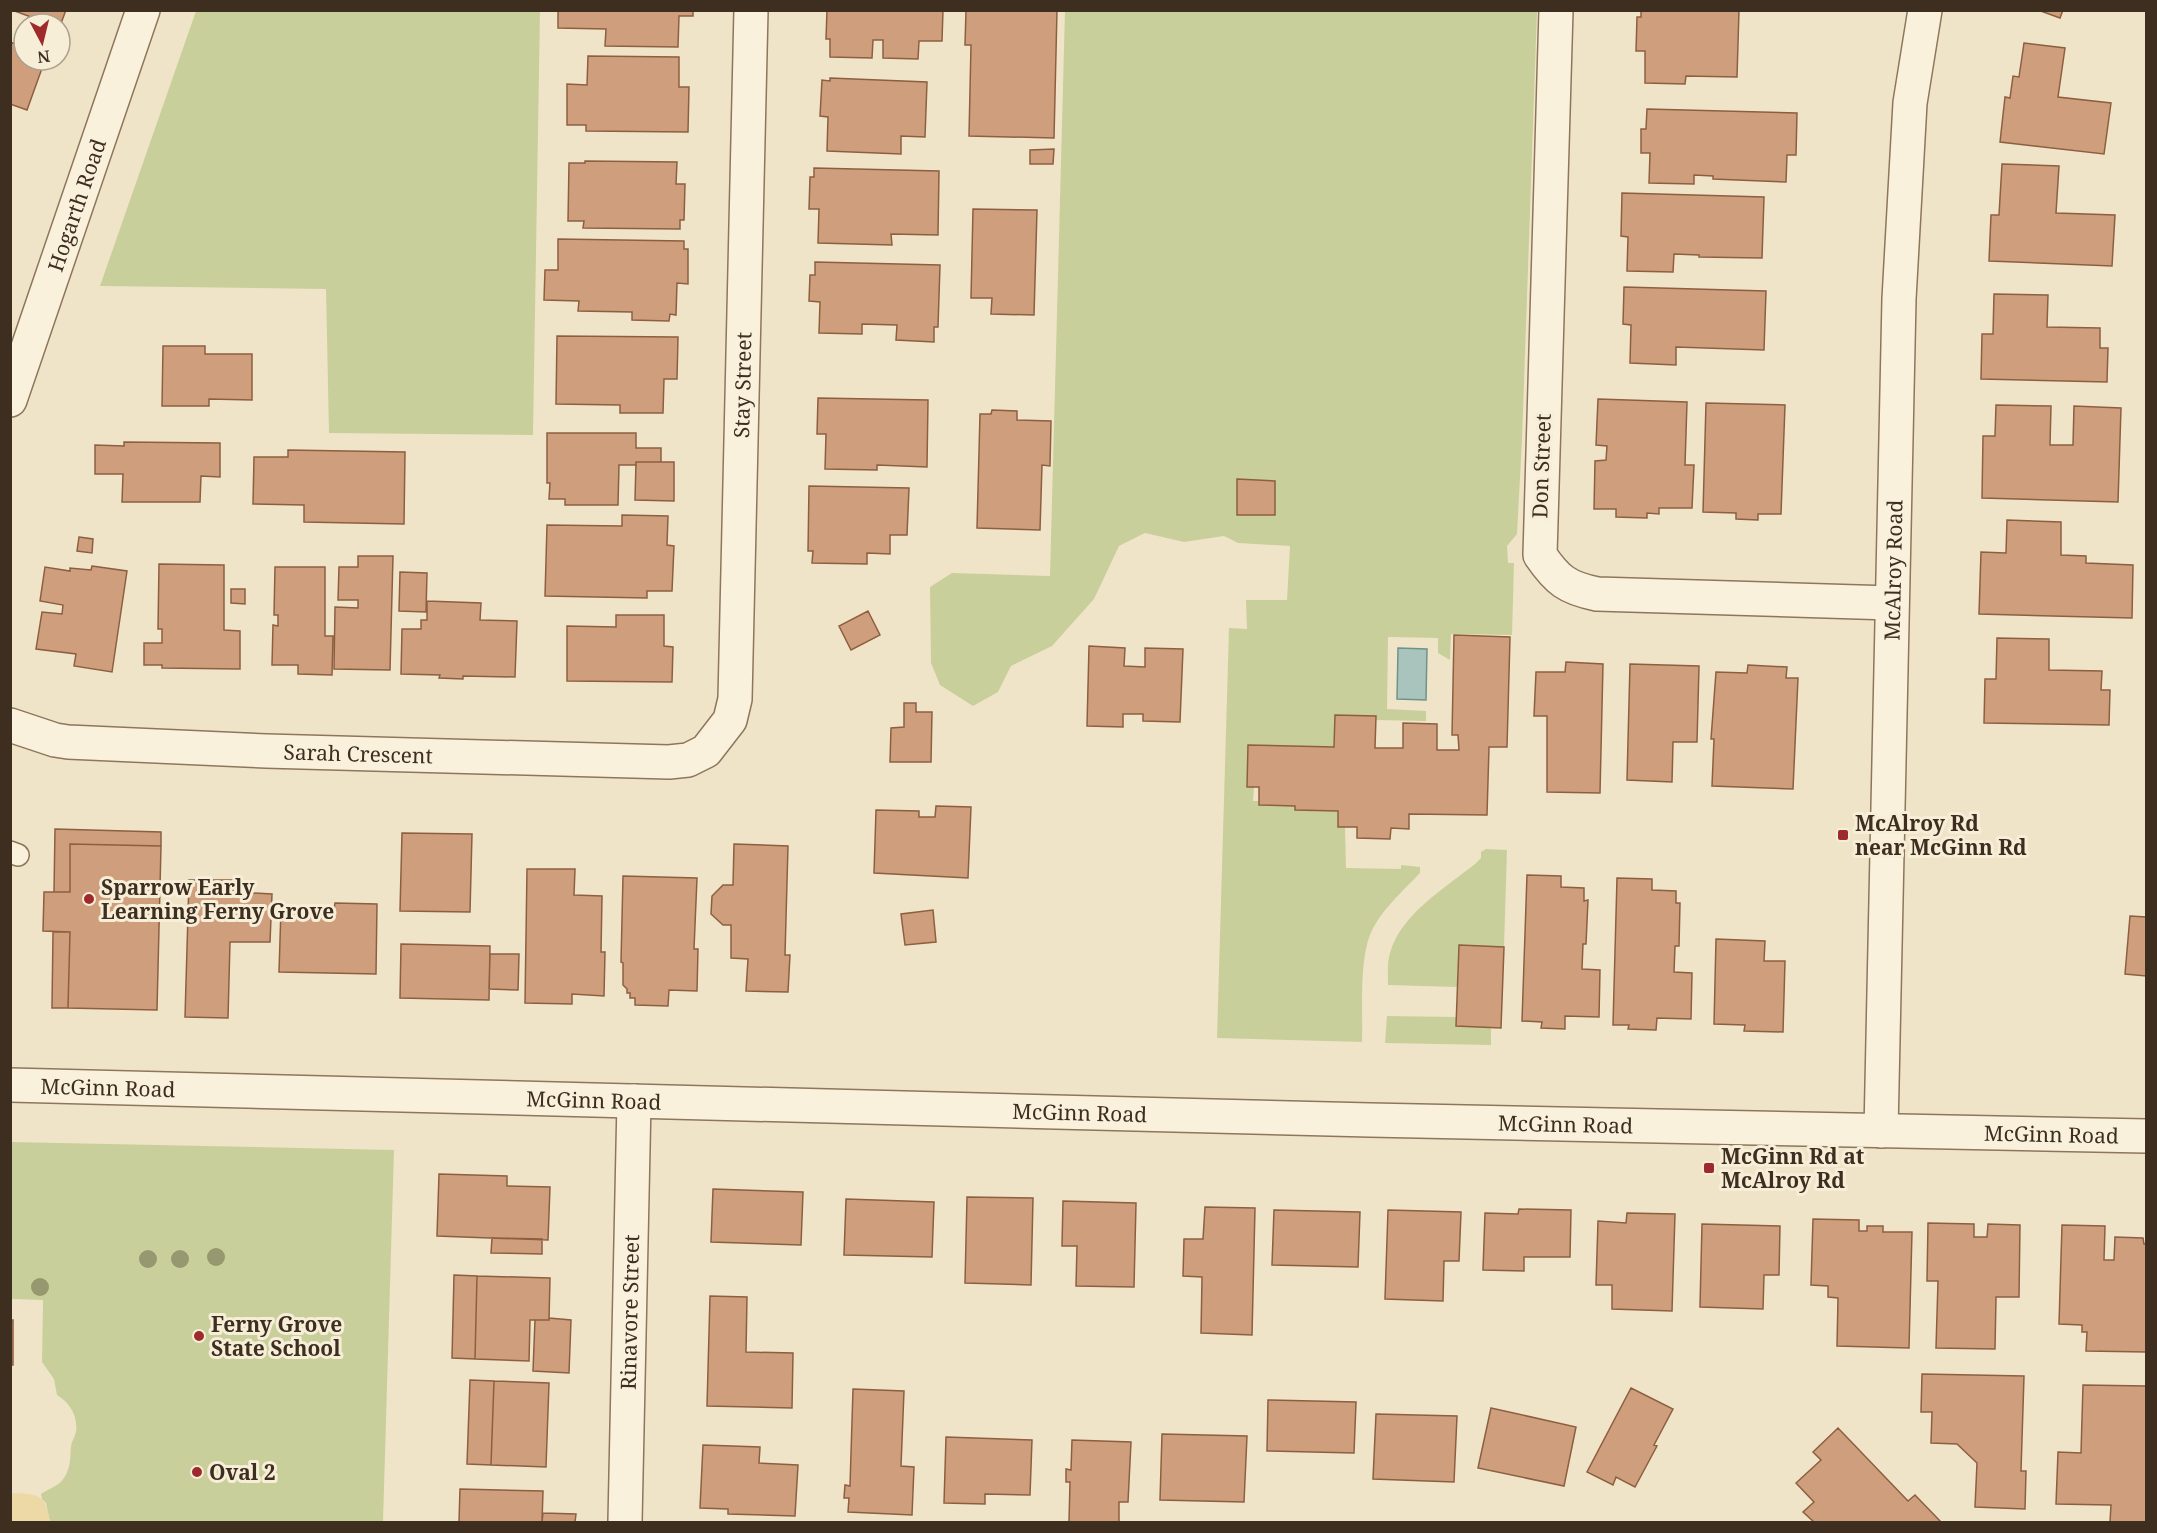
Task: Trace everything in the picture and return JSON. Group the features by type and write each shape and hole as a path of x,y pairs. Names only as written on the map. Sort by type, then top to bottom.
{"street":[{"name":"Hogarth Road","path":"10,400 143,10"},
{"name":"Stay Street","path":"706,751 730,720 735,699 751,10"},
{"name":"Don Street","path":"1556,10 1540,555 1558,579 1575,590 1597,594 1891,603"},
{"name":"McAlroy Road","path":"1881,1131 1899,299 1906,150 1925,10"},
{"name":"Sarah Crescent","path":"10,725 68,742 266,751 669,762 688,760 706,751"},
{"name":"McGinn Road","path":"10,1085 2146,1136"},
{"name":"Rinavore Street","path":"625,1522 634,1101"}],"green space":[{"path":"196,11 540,11 533,435 329,433 326,289 100,286"},
{"path":"1065,11 1537,11 1517,534 1507,546 1508,563 1514,563 1512,635 1451,634 1450,660 1438,653 1438,638 1388,637 1387,709 1426,711 1426,721 1376,720 1376,716 1335,715 1334,747 1248,745 1247,787 1254,787 1253,801 1259,801 1259,805 1295,806 1295,810 1338,811 1345,827 1346,868 1401,869 1401,865 1420,867 1420,873 1385,910 1370,935 1364,959 1362,1042 1217,1038 1229,628 1247,629 1246,600 1287,600 1290,546 1238,543 1224,536 1184,542 1145,533 1119,546 1094,599 1052,646 1011,666 998,692 973,706 940,685 931,663 930,587 952,573 1050,576","holes":["1237,480 1275,481 1275,515 1237,515"]},
{"path":"1486,849 1507,850 1504,947 1459,945 1457,987 1388,985 1390,953 1404,926 1425,903 1475,864 1481,858 1481,852"},
{"path":"1387,1016 1456,1017 1456,1026 1491,1027 1491,1045 1385,1043"},
{"name":"Ferny Grove State School","path":"11,1142 394,1150 383,1522 50,1522 46,1503 41,1494 62,1481 68,1470 76,1421 72,1410 57,1395 54,1379 42,1362 43,1300 11,1299"}],"sand":[{"path":"11,1494 31,1494 41,1499 50,1522 11,1522"}],"water":[{"path":"1398,648 1427,649 1426,700 1397,699"}],"building":[{"path":"12,10 66,10 65,12"},
{"path":"558,10 693,10 693,16 679,16 678,47 605,46 606,29 558,28"},
{"path":"827,10 943,10 942,41 919,41 918,59 883,58 883,40 873,40 872,58 830,57 830,39 826,39"},
{"path":"966,10 1057,10 1054,138 969,136 971,45 965,45"},
{"path":"1641,10 1739,10 1737,77 1686,76 1685,84 1645,83 1645,51 1636,51 1637,17 1641,17"},
{"path":"2038,10 2063,10 2060,18"},
{"path":"10,42 12,43 12,72 41,72 27,110 10,104"},
{"path":"2024,43 2065,48 2058,97 2111,103 2104,154 2000,142 2005,97 2010,98 2013,76 2019,77"},
{"path":"588,56 679,57 679,87 689,87 688,132 586,131 586,125 567,125 567,84 587,85"},
{"path":"830,78 927,82 925,137 901,136 901,154 827,151 828,117 820,116 822,80 830,81"},
{"path":"1647,109 1797,113 1796,155 1787,155 1786,182 1713,179 1713,176 1694,175 1694,184 1649,183 1650,153 1641,153 1641,129 1646,129"},
{"path":"1054,149 1053,164 1030,164 1030,150"},
{"path":"585,161 677,162 676,184 685,184 684,220 680,220 680,229 583,228 584,221 568,221 569,163 585,163"},
{"path":"2002,164 2059,166 2056,213 2115,215 2112,266 1989,261 1991,215 1999,215"},
{"path":"814,168 939,171 938,235 891,234 892,245 818,243 819,209 809,209 810,177 814,177"},
{"path":"1622,193 1764,197 1762,258 1699,257 1699,255 1674,254 1673,272 1627,271 1628,237 1621,236"},
{"path":"973,209 1037,210 1034,315 991,314 992,298 971,298"},
{"path":"558,239 684,241 684,249 688,249 688,284 677,283 676,315 670,314 669,321 632,320 632,312 578,311 579,301 544,300 545,270 558,270"},
{"path":"815,262 940,265 938,327 934,327 934,342 896,340 897,325 862,324 862,334 819,333 820,302 809,301 810,275 815,275"},
{"path":"1624,287 1766,291 1764,350 1676,347 1676,365 1630,363 1631,325 1623,324"},
{"path":"1994,294 2048,295 2047,327 2100,328 2100,348 2108,348 2107,382 1981,379 1982,334 1993,334"},
{"path":"557,336 678,337 677,379 664,379 663,413 620,413 620,405 556,404"},
{"path":"163,346 205,346 205,354 252,354 252,400 209,399 209,406 162,406"},
{"path":"818,398 928,400 927,467 877,465 877,470 825,469 826,434 817,434"},
{"path":"1598,399 1687,402 1685,465 1694,465 1692,508 1659,508 1659,514 1647,513 1647,518 1616,517 1616,509 1594,509 1595,461 1606,460 1607,446 1596,445"},
{"path":"1706,403 1785,405 1781,514 1758,514 1758,520 1736,519 1736,513 1703,512"},
{"path":"1996,405 2051,406 2050,445 2073,445 2074,406 2121,408 2118,502 1982,498 1983,436 1995,436"},
{"path":"992,410 1017,411 1017,420 1051,421 1050,466 1042,465 1040,530 977,528 980,414 991,414"},
{"path":"547,433 636,433 636,448 661,448 661,462 619,465 618,505 565,505 565,499 549,499"},
{"path":"124,442 220,443 220,477 201,476 200,502 122,502 123,474 95,474 95,445 124,446"},
{"path":"288,450 405,452 404,524 304,522 304,505 253,504 254,457 288,457"},
{"path":"636,462 674,462 674,501 635,500"},
{"path":"1237,479 1275,481 1275,515 1237,515"},
{"path":"809,486 909,488 907,535 890,535 890,554 867,553 867,564 812,563 813,551 808,551"},
{"path":"622,515 668,516 667,545 674,546 672,591 647,591 647,598 545,596 547,525 622,526"},
{"path":"2007,520 2061,522 2061,555 2086,556 2086,563 2133,565 2132,618 1979,614 1981,552 2006,553"},
{"path":"79,537 93,539 92,553 77,551"},
{"path":"358,556 393,556 390,670 334,669 335,607 358,608 358,600 338,600 339,567 358,567"},
{"path":"159,564 224,565 224,630 240,631 240,669 162,668 162,665 144,665 144,643 162,643 162,629 158,629"},
{"path":"92,566 127,571 112,672 74,666 76,654 36,649 42,612 62,614 63,605 40,601 45,567 70,571 70,568 91,570"},
{"path":"275,567 325,567 325,636 333,636 332,675 298,674 298,665 272,665 273,625 278,626 278,615 274,615"},
{"path":"400,572 427,573 426,612 399,611"},
{"path":"231,589 245,589 245,604 231,603"},
{"path":"427,601 481,603 480,620 517,621 515,677 463,676 463,679 439,678 440,675 401,674 402,629 421,629 421,620 427,620"},
{"path":"868,611 880,635 851,650 839,626"},
{"path":"616,615 664,615 664,646 673,647 672,682 567,681 567,626 616,627"},
{"path":"1454,635 1510,637 1507,747 1489,747 1487,815 1409,814 1409,829 1391,828 1390,839 1357,838 1357,827 1338,827 1338,811 1295,810 1295,806 1259,805 1259,787 1247,787 1248,745 1334,747 1335,715 1376,716 1375,748 1403,748 1403,723 1437,724 1437,750 1459,750 1458,735 1452,735"},
{"path":"1997,638 2049,639 2049,670 2102,671 2101,690 2110,690 2109,725 1984,723 1985,679 1996,679"},
{"path":"1089,646 1125,648 1124,666 1145,667 1145,648 1183,649 1180,722 1143,721 1143,714 1123,714 1123,727 1087,726"},
{"path":"1566,662 1603,664 1600,793 1547,792 1547,716 1534,716 1536,672 1565,672"},
{"path":"1630,664 1699,666 1697,742 1673,742 1672,782 1627,780"},
{"path":"1748,665 1787,667 1786,678 1798,678 1793,789 1712,786 1714,739 1711,739 1716,672 1747,673"},
{"path":"904,703 916,703 916,712 932,712 931,762 890,762 891,728 904,727"},
{"path":"936,806 971,807 968,878 874,873 876,810 919,811 919,817 935,817"},
{"path":"55,829 161,832 161,846 70,844 70,892 54,892"},
{"path":"402,833 472,834 470,912 400,911"},
{"path":"70,844 161,846 157,1010 68,1008 70,932 43,931 44,892 70,892"},
{"path":"734,844 788,846 785,955 790,955 788,992 746,991 748,959 731,958 731,925 723,925 711,914 712,896 723,885 733,885"},
{"path":"527,869 575,869 574,895 602,896 601,952 605,952 604,996 572,994 572,1004 525,1003"},
{"path":"1527,875 1561,876 1561,887 1584,888 1584,901 1588,900 1586,944 1583,944 1582,969 1600,970 1599,1017 1565,1016 1565,1029 1541,1028 1542,1022 1522,1021"},
{"path":"623,876 697,878 694,949 698,949 697,991 669,990 668,1006 635,1005 635,998 630,998 630,993 627,993 623,985 623,963 621,962"},
{"path":"1617,878 1652,879 1652,890 1676,891 1676,903 1680,903 1679,946 1675,946 1674,972 1692,973 1691,1019 1657,1018 1656,1030 1628,1029 1629,1025 1613,1025"},
{"path":"189,880 233,880 233,892 272,894 270,942 230,942 228,1018 185,1017"},
{"path":"335,903 377,904 376,974 279,972 281,909 334,909"},
{"path":"933,910 936,942 905,945 901,914"},
{"path":"2130,916 2146,917 2146,976 2125,974"},
{"path":"53,932 70,932 68,1008 52,1008"},
{"path":"1716,939 1765,941 1764,961 1785,961 1783,1032 1744,1031 1745,1025 1714,1024"},
{"path":"401,944 490,946 489,1000 400,998"},
{"path":"1459,945 1504,947 1501,1028 1456,1026"},
{"path":"490,954 519,954 518,990 489,989"},
{"path":"439,1174 507,1176 507,1186 550,1187 548,1240 437,1236"},
{"path":"713,1189 803,1192 801,1245 711,1242"},
{"path":"967,1197 1033,1198 1031,1285 965,1283"},
{"path":"846,1199 934,1202 932,1257 844,1255"},
{"path":"1063,1201 1136,1203 1134,1287 1076,1286 1077,1246 1062,1246"},
{"path":"1205,1207 1255,1208 1252,1335 1201,1333 1202,1277 1183,1276 1184,1239 1203,1239"},
{"path":"1519,1209 1571,1210 1570,1257 1524,1257 1524,1271 1483,1270 1485,1213 1518,1214"},
{"path":"1274,1210 1360,1212 1358,1267 1272,1265"},
{"path":"1388,1210 1461,1212 1459,1261 1444,1261 1443,1301 1385,1299"},
{"path":"1627,1213 1675,1214 1672,1311 1612,1309 1612,1285 1596,1285 1598,1221 1626,1223"},
{"path":"1813,1219 1859,1220 1859,1231 1867,1231 1867,1226 1883,1226 1883,1232 1912,1232 1909,1348 1837,1346 1838,1298 1828,1297 1828,1286 1811,1285"},
{"path":"1928,1223 1974,1224 1974,1237 1987,1237 1988,1224 2020,1225 2019,1297 1996,1297 1995,1349 1936,1348 1938,1281 1927,1281"},
{"path":"1702,1224 1780,1226 1779,1275 1764,1275 1763,1309 1700,1307"},
{"path":"2062,1225 2105,1226 2104,1260 2114,1260 2115,1237 2143,1238 2146,1244 2146,1352 2086,1351 2087,1332 2082,1332 2082,1325 2059,1324"},
{"path":"492,1238 542,1239 542,1254 491,1253"},
{"path":"454,1275 477,1276 475,1359 452,1358"},
{"path":"477,1276 550,1278 549,1320 530,1320 529,1361 475,1359"},
{"path":"710,1296 747,1297 746,1352 793,1353 792,1408 707,1406"},
{"path":"549,1318 571,1320 569,1373 533,1371 535,1320 549,1320"},
{"path":"10,1320 13,1320 13,1365 10,1365"},
{"path":"1922,1374 2024,1376 2021,1471 2026,1471 2025,1509 1975,1507 1977,1463 1957,1444 1931,1443 1932,1412 1921,1412"},
{"path":"470,1380 494,1381 491,1465 467,1464"},
{"path":"494,1381 549,1383 546,1467 491,1465"},
{"path":"2083,1385 2146,1386 2146,1522 2110,1522 2111,1505 2056,1504 2058,1452 2081,1453"},
{"path":"1631,1388 1673,1409 1654,1445 1657,1446 1635,1487 1616,1477 1613,1485 1587,1472"},
{"path":"853,1389 904,1391 901,1466 914,1467 912,1515 848,1512 849,1498 844,1498 845,1485 850,1486"},
{"path":"1268,1400 1356,1402 1354,1453 1267,1451"},
{"path":"1491,1408 1576,1427 1564,1486 1478,1468"},
{"path":"1376,1414 1457,1416 1454,1482 1373,1479"},
{"path":"1838,1428 1908,1501 1915,1495 1941,1522 1814,1522 1803,1512 1814,1502 1796,1483 1821,1460 1813,1452"},
{"path":"1162,1434 1247,1436 1244,1502 1160,1500"},
{"path":"946,1437 1032,1440 1030,1495 985,1494 985,1504 944,1503"},
{"path":"1072,1440 1131,1442 1128,1502 1119,1502 1119,1522 1069,1522 1070,1482 1066,1482 1066,1469 1071,1470"},
{"path":"703,1445 760,1447 759,1463 798,1465 795,1516 728,1514 728,1509 700,1508"},
{"path":"460,1489 543,1491 542,1522 459,1522"},
{"path":"543,1513 576,1514 575,1522 542,1522"}],"place":[{"name":"McAlroy Rd near McGinn Rd","path":"1843,835"},
{"name":"Sparrow Early Learning Ferny Grove","path":"89,899"},
{"name":"McGinn Rd at McAlroy Rd","path":"1709,1168"},
{"name":"Ferny Grove State School","path":"199,1336"},
{"name":"Oval 2","path":"197,1472"}]}
